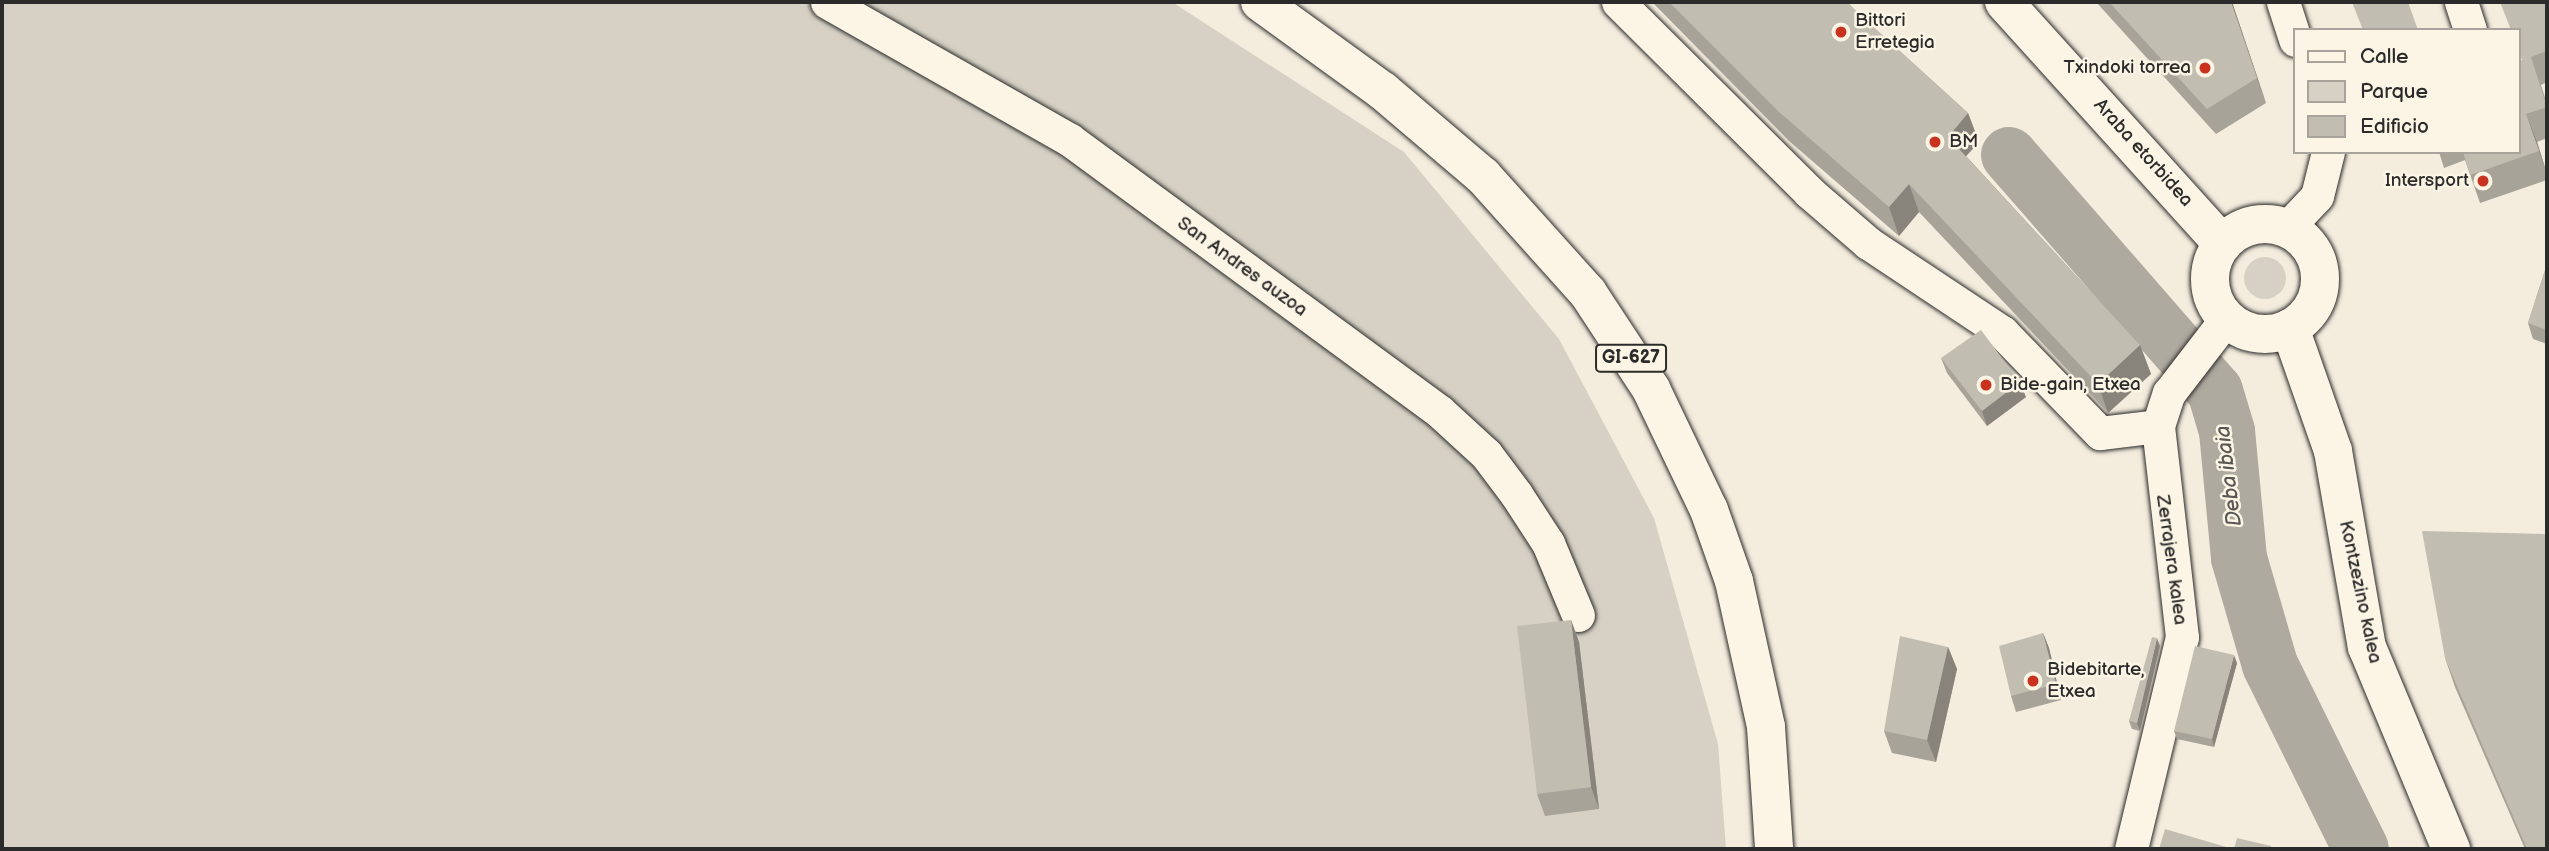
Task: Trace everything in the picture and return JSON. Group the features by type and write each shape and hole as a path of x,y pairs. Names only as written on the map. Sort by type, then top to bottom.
{"street":[{"name":"San Andres auzoa","path":"827,2 1069,140 1439,411 1486,454 1516,494 1548,542 1578,615"},
{"name":"GI-627","path":"1260,2 1383,91 1483,176 1573,274 1651,389 1709,510 1734,581 1766,727 1774,849"},
{"path":"1618,2 1809,192 1868,243 2002,332 2100,433 2158,426"},
{"name":"Araba etorbidea","path":"2004,2 2223,244"},
{"path":"2283,2 2294,37"},
{"path":"2460,2 2469,28"},
{"path":"2286,229 2317,196 2328,154"},
{"path":"2255,225 2286,229 2308,246 2320,282 2311,309 2290,328 2259,334 2220,325 2210,280 2223,244 2255,225"},
{"name":"Zerrajera kalea","path":"2131,849 2182,637 2158,426 2169,393 2220,325"},
{"name":"Kontzezino kalea","path":"2290,328 2333,451 2367,647 2451,849"}],"green space":[{"path":"2,2 1172,2 1404,152 1559,339 1654,518 1718,744 1726,849 2,849"},
{"path":"2265,257 2280,263 2286,278 2280,293 2265,299 2250,293 2244,278 2250,263"}],"building":[{"path":"1669,2 1847,2 1968,113 1948,137 2140,345 2098,384 1909,184 1889,207 1779,112"},
{"name":"Txindoki torrea","path":"2109,2 2231,2 2257,78 2207,109"},
{"path":"2352,2 2408,2 2417,28 2362,28"},
{"path":"2500,2 2547,2 2547,51 2531,57 2547,107 2526,114 2539,151 2470,175 2464,154 2521,154 2521,28 2510,28"},
{"path":"2547,264 2547,330 2528,323"},
{"name":"Bide-gain, Etxea","path":"1981,330 2020,382 1982,411 1941,358"},
{"path":"2422,531 2547,534 2547,849 2527,849 2445,658"},
{"path":"1571,620 1591,787 1537,794 1517,626"},
{"name":"Bidebitarte, Etxea","path":"2043,633 2056,684 2011,696 1999,646"},
{"path":"1900,636 1948,647 1927,740 1884,731"},
{"path":"2152,637 2157,638 2137,723 2129,721"},
{"path":"2195,646 2234,655 2212,739 2174,731"},
{"path":"2165,829 2233,849 2159,849"},
{"path":"2237,838 2271,846 2271,849 2234,849"}],"waterway":[{"name":"Deba ibaia","path":"2009,155 2215,391 2227,431 2239,558 2270,665 2361,849"}],"place":[{"name":"Bittori Erretegia","path":"1841,32"},
{"name":"Txindoki torrea","path":"2205,68"},
{"name":"BM","path":"1935,142"},
{"name":"Intersport","path":"2483,181"},
{"name":"Bide-gain, Etxea","path":"1986,385"},
{"name":"Bidebitarte, Etxea","path":"2033,681"}]}
